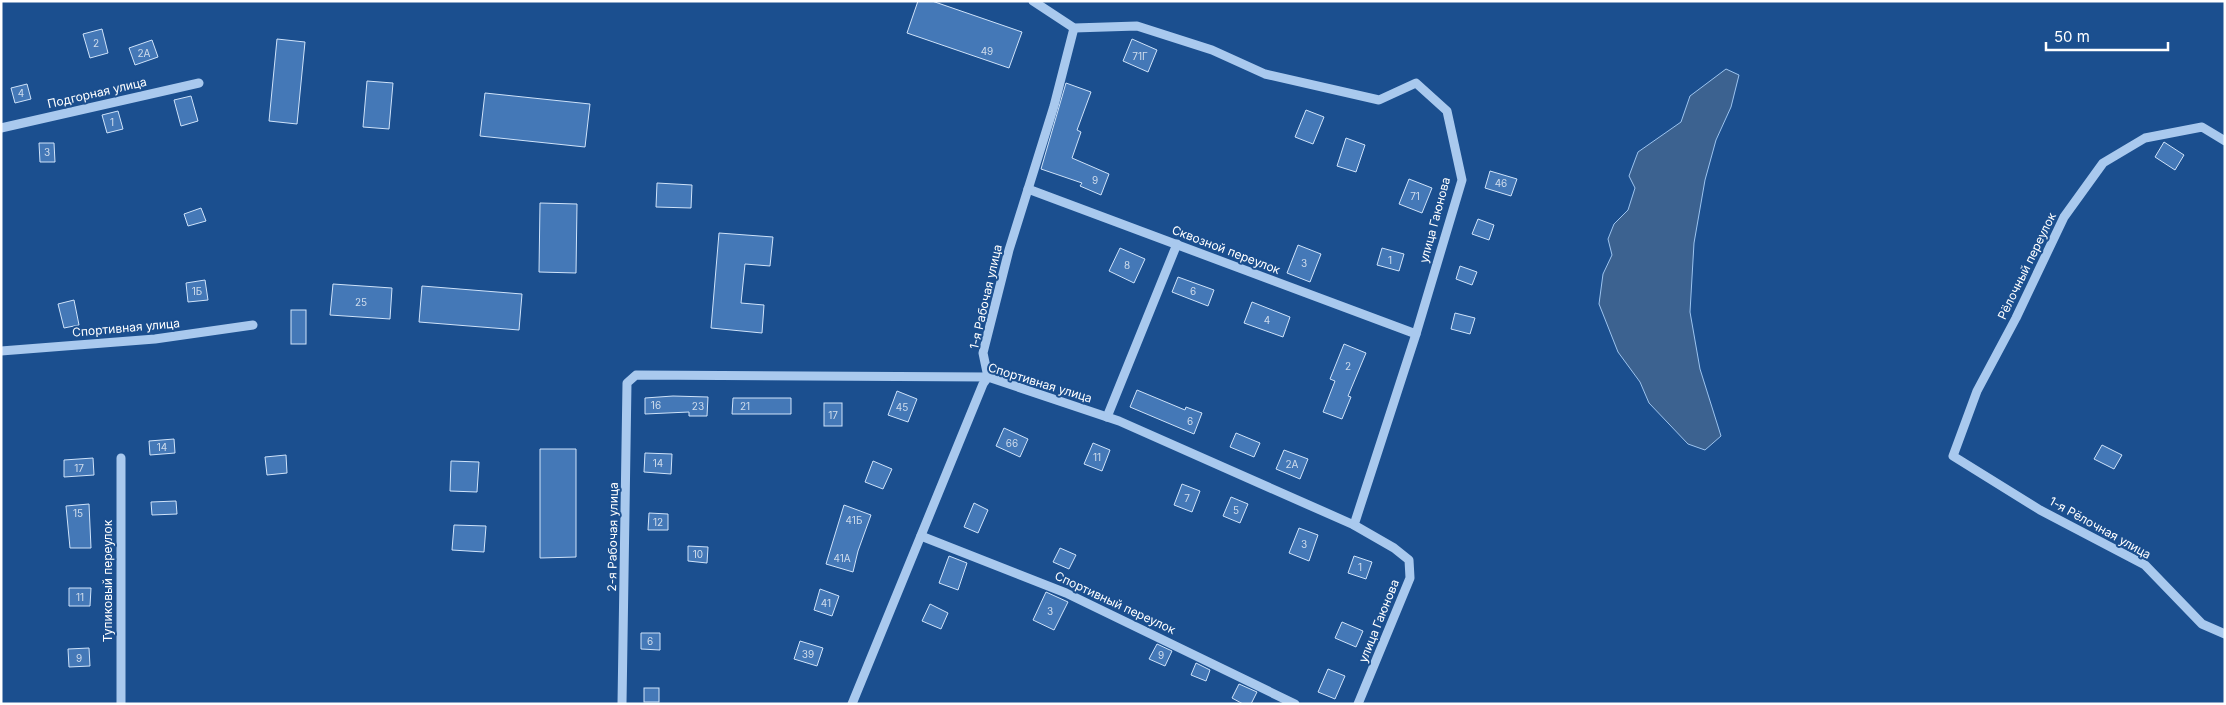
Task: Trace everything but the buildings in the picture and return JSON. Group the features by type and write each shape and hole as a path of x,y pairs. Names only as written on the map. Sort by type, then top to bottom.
{"street":[{"path":"1033,1 1074,28"},
{"name":"улица Гаюнова","path":"1074,28 1137,26 1212,50 1264,74 1378,100 1416,83 1447,111 1462,180 1416,334 1354,525 1394,548 1408,560 1410,578 1358,704"},
{"name":"1-я Рабочая улица","path":"988,377 983,353 1009,250 1054,106 1074,28"},
{"name":"Подгорная улица","path":"1,128 199,83"},
{"name":"Рёлочный переулок","path":"1954,456 1976,391 2016,318 2064,216 2103,163 2145,138 2202,127 2225,142"},
{"name":"Сквозной переулок","path":"1028,189 1416,334"},
{"path":"1106,417 1177,244"},
{"name":"Спортивная улица","path":"1,351 154,339 253,325"},
{"name":"Спортивная улица","path":"636,375 988,377 1106,417 1354,525"},
{"name":"2-я Рабочая улица","path":"622,704 627,383 636,375"},
{"path":"852,704 983,384 988,377"},
{"name":"1-я Рёлочная улица","path":"1954,456 2040,510 2145,565 2202,624 2225,634"},
{"name":"Тупиковый переулок","path":"121,458 121,704"},
{"name":"Спортивный переулок","path":"921,536 1066,593 1294,704"}],"water":[{"path":"1726,69 1739,75 1731,107 1716,140 1705,180 1694,243 1690,312 1700,369 1721,436 1705,450 1688,444 1649,403 1640,382 1618,352 1599,304 1603,274 1612,255 1608,239 1614,224 1628,210 1635,188 1629,176 1638,152 1681,122 1690,96"}]}
